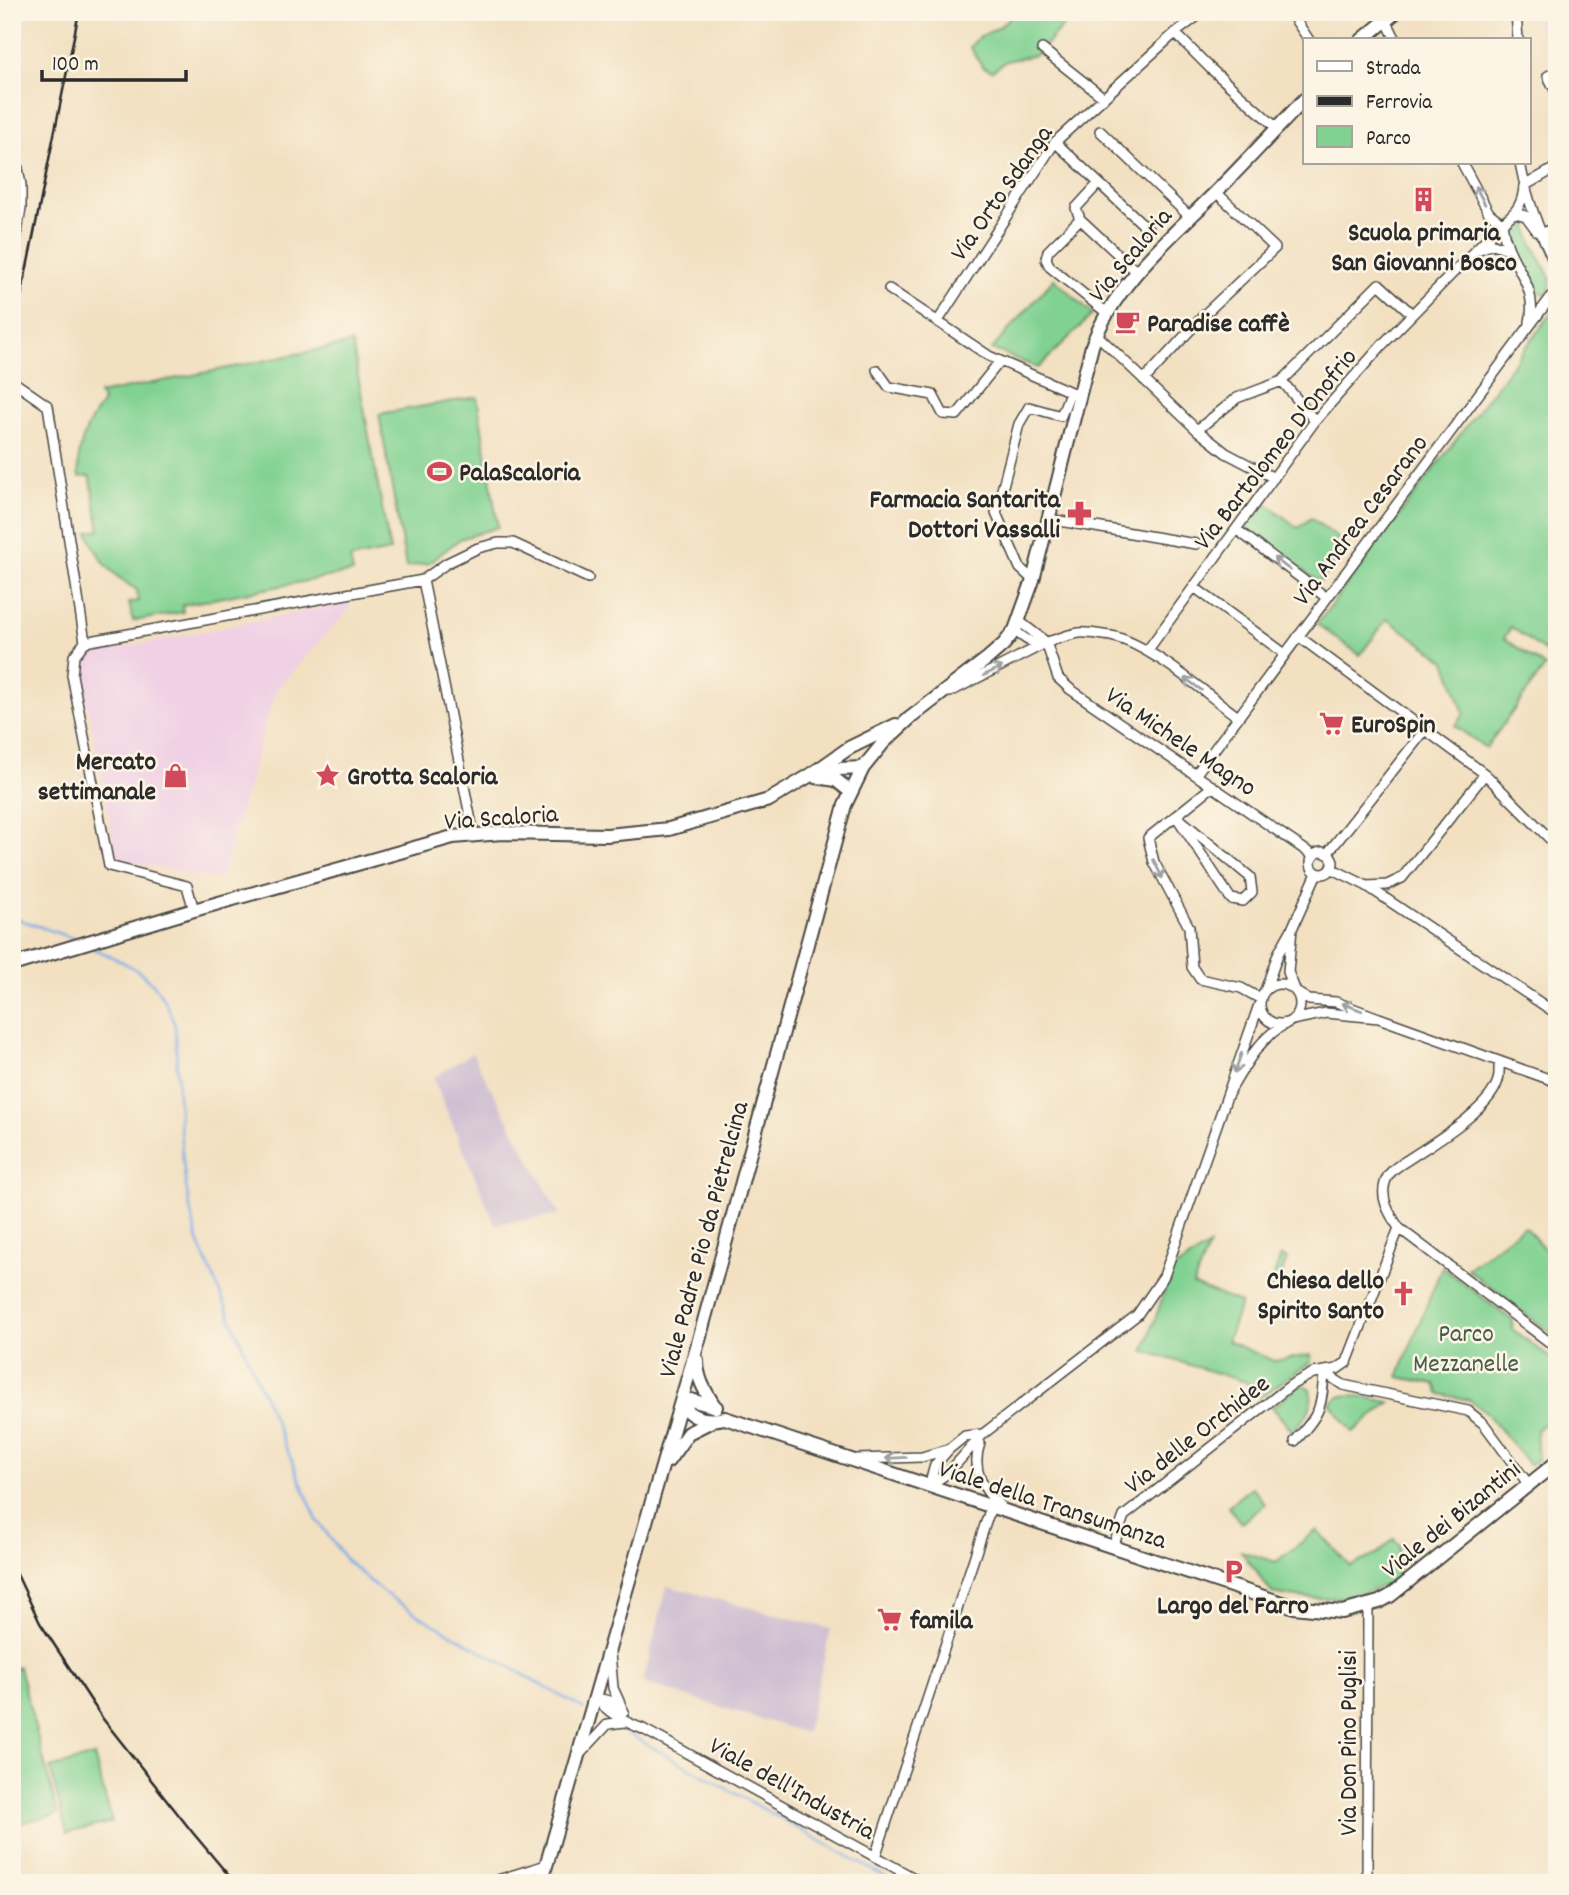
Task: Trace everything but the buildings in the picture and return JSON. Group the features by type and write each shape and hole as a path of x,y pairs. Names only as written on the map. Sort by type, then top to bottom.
{"street":[{"name":"Via Orto Sdanga","path":"938,321 1055,142 1175,33 1203,12"},
{"path":"1290,12 1308,38"},
{"path":"1516,12 1518,38"},
{"path":"1364,38 1388,15 1395,38"},
{"path":"1175,33 1277,128"},
{"path":"1042,49 1104,98"},
{"path":"1552,73 1557,94"},
{"name":"Via Scaloria","path":"851,792 863,768 884,742 910,718 939,698 1004,644 1017,626 1033,580 1048,519 1074,393 1096,334 1107,313 1138,273 1303,101"},
{"path":"1100,131 1190,217"},
{"path":"12,136 21,185 21,208 12,264"},
{"path":"1055,142 1149,230"},
{"path":"1463,164 1489,213 1502,223 1503,238 1532,293 1530,326"},
{"path":"1520,164 1524,186 1541,235 1557,268"},
{"path":"1524,186 1557,167"},
{"path":"1098,183 1076,208 1080,219 1138,273"},
{"path":"1524,186 1523,198 1515,214 1525,216 1541,235"},
{"path":"1144,380 1206,313 1275,248 1216,192"},
{"name":"Via Bartolomeo D'Onofrio","path":"1147,651 1315,421 1383,344 1502,223 1515,214"},
{"path":"1080,219 1048,251 1046,259 1051,267 1086,298 1107,313"},
{"path":"1541,235 1557,225"},
{"path":"1476,250 1493,244 1508,249"},
{"path":"1196,430 1237,398 1282,381 1379,284 1412,314"},
{"path":"889,289 989,356 1074,393 1061,416 1029,407 1018,424 996,513 1020,568 1033,580"},
{"name":"Via Andrea Cesarano","path":"1196,774 1557,289"},
{"path":"1532,293 1548,301"},
{"path":"1096,334 1196,430 1226,453 1274,478"},
{"path":"877,370 889,387 933,395 943,414 957,415 1000,361"},
{"path":"1282,381 1315,421"},
{"path":"15,383 48,406 85,642"},
{"path":"1048,519 1196,544"},
{"path":"1236,529 1327,598"},
{"path":"194,910 187,886 109,866 72,674 75,656 85,642 423,580 447,563 478,548 498,543 513,543 588,578"},
{"path":"423,580 474,836"},
{"path":"1194,587 1285,654"},
{"path":"1017,626 1024,640 1033,644 1046,642"},
{"name":"Via Scaloria","path":"939,698 1046,642 1080,633 1113,637 1147,651 1238,717"},
{"path":"1298,636 1485,774 1557,846"},
{"name":"Via Michele Magno","path":"1046,642 1058,678 1070,690 1314,856"},
{"name":"Via Scaloria","path":"12,965 453,837 502,833 607,835 669,829 769,800 849,748 910,718"},
{"path":"1327,854 1425,730"},
{"path":"849,748 857,754 863,768"},
{"name":"Via Scaloria","path":"809,776 839,769 863,768"},
{"path":"1367,886 1387,885 1402,878 1485,774"},
{"path":"809,776 836,780 851,792"},
{"path":"1213,786 1148,838 1154,862 1189,927 1192,967 1200,979 1263,995"},
{"name":"Viale Padre Pio da Pietrelcina","path":"541,1883 681,1403 841,819 851,792"},
{"path":"1176,816 1251,877 1252,892 1243,901 1231,899 1176,816"},
{"path":"1322,852 1332,860 1331,868 1327,872 1317,873 1312,865 1314,856 1322,852"},
{"path":"1331,868 1367,886 1557,1014"},
{"path":"929,1486 949,1472 983,1434 1137,1315 1164,1276 1278,954 1317,873"},
{"path":"1227,1096 1258,1047 1278,1028 1289,1022 1299,1010 1300,1004 1288,972 1292,929"},
{"path":"1379,1018 1326,1013 1274,1024 1261,1011 1263,995 1270,987 1281,984 1309,1000 1336,1002 1557,1082"},
{"path":"1499,1061 1499,1081 1488,1100 1438,1140 1393,1170 1385,1181 1384,1195 1390,1214 1399,1228 1557,1348"},
{"name":"Via delle Orchidee","path":"1113,1547 1124,1516 1291,1385 1313,1373 1337,1369 1347,1362 1399,1228"},
{"name":"Viale della Transumanza","path":"698,1343 697,1371 702,1388 725,1418 1294,1607 1342,1612 1368,1604"},
{"path":"1295,1441 1313,1422 1322,1403 1324,1372"},
{"path":"1324,1372 1343,1385 1468,1411 1485,1424 1529,1485"},
{"path":"710,1422 687,1413 681,1403 691,1400 715,1407"},
{"path":"661,1470 688,1433 725,1418"},
{"path":"929,1486 935,1465 949,1448 965,1436 983,1434"},
{"path":"983,1434 977,1453 977,1474 989,1496 1006,1511"},
{"path":"850,1460 922,1457 949,1448"},
{"name":"Viale dei Bizantini","path":"1368,1604 1390,1596 1557,1462"},
{"path":"875,1857 990,1507"},
{"name":"Via Don Pino Puglisi","path":"1367,1883 1368,1604"},
{"path":"580,1754 608,1724 624,1717 613,1689 610,1651"},
{"name":"Viale dell'Industria","path":"596,1698 603,1707 923,1883"},
{"path":"488,1883 546,1864"}],"shaded area":[{"path":"1530,12 1557,12 1557,36 1545,42"},
{"name":"Mercato settimanale","path":"349,602 350,608 275,691 220,880 117,859 82,676 87,659 93,654"},
{"path":"472,1053 560,1215 495,1224 433,1078"},
{"path":"667,1586 831,1629 806,1733 643,1683"}],"green space":[{"path":"1026,12 1076,12 1036,55 1006,61 992,71 983,67 970,47 977,39 999,27 1013,15"},
{"path":"1517,220 1528,225 1530,238 1551,280 1549,291 1545,294 1536,290 1508,235 1510,223"},
{"path":"1054,279 1093,314 1038,368 992,349"},
{"path":"1557,306 1557,660 1511,627 1504,638 1545,667 1486,748 1455,726 1464,714 1446,661 1387,619 1360,655 1317,624"},
{"path":"352,343 390,551 350,559 353,572 182,605 183,612 133,621 129,603 138,601 137,590 113,573 96,550 88,532 100,530 90,476 79,477 83,437 103,402 99,394"},
{"name":"PalaScaloria","path":"477,397 498,527 460,539 429,563 406,567 379,414"},
{"path":"1265,502 1298,528 1311,518 1348,546 1319,582 1245,527"},
{"path":"1524,1226 1557,1263 1557,1338 1467,1269"},
{"path":"1209,1246 1193,1285 1241,1303 1227,1341 1274,1361 1311,1355 1311,1362 1259,1398 1246,1382 1144,1351 1172,1270"},
{"path":"1281,1256 1287,1259 1274,1294 1268,1292"},
{"name":"Parco Mezzanelle","path":"1442,1267 1513,1321 1512,1329 1557,1363 1557,1413 1536,1430 1538,1459 1529,1465 1485,1411 1469,1400 1439,1394 1435,1384 1398,1377"},
{"path":"1302,1384 1310,1389 1310,1407 1292,1431 1272,1407"},
{"path":"1352,1395 1390,1402 1353,1432 1330,1403 1342,1396"},
{"path":"1252,1487 1265,1504 1241,1523 1228,1506"},
{"path":"1317,1530 1350,1566 1376,1555 1394,1539 1399,1545 1398,1578 1368,1591 1337,1598 1288,1596 1272,1593 1241,1551 1276,1562"},
{"path":"19,1667 58,1814 12,1825 12,1669"},
{"path":"94,1756 112,1822 67,1833 50,1768"}],"waterway":[{"path":"12,917 75,939"},
{"path":"95,949 146,977 169,1009 175,1026 183,1162 198,1241 317,1520 346,1560 381,1591 423,1618 584,1709"},
{"path":"616,1727 896,1883"}],"railway":[{"path":"12,341 79,12"},
{"path":"12,1564 40,1623 103,1719 235,1883"}],"place":[{"name":"Scuola primaria San Giovanni Bosco","path":"1424,199"},
{"name":"Paradise caffè","path":"1127,322"},
{"name":"PalaScaloria","path":"439,471"},
{"name":"Farmacia Santarita Dottori Vassalli","path":"1080,513"},
{"name":"EuroSpin","path":"1331,723"},
{"name":"Mercato settimanale","path":"176,775"},
{"name":"Grotta Scaloria","path":"327,775"},
{"name":"Chiesa dello Spirito Santo","path":"1404,1294"},
{"name":"Largo del Farro","path":"1233,1572"},
{"name":"famila","path":"890,1619"}]}
